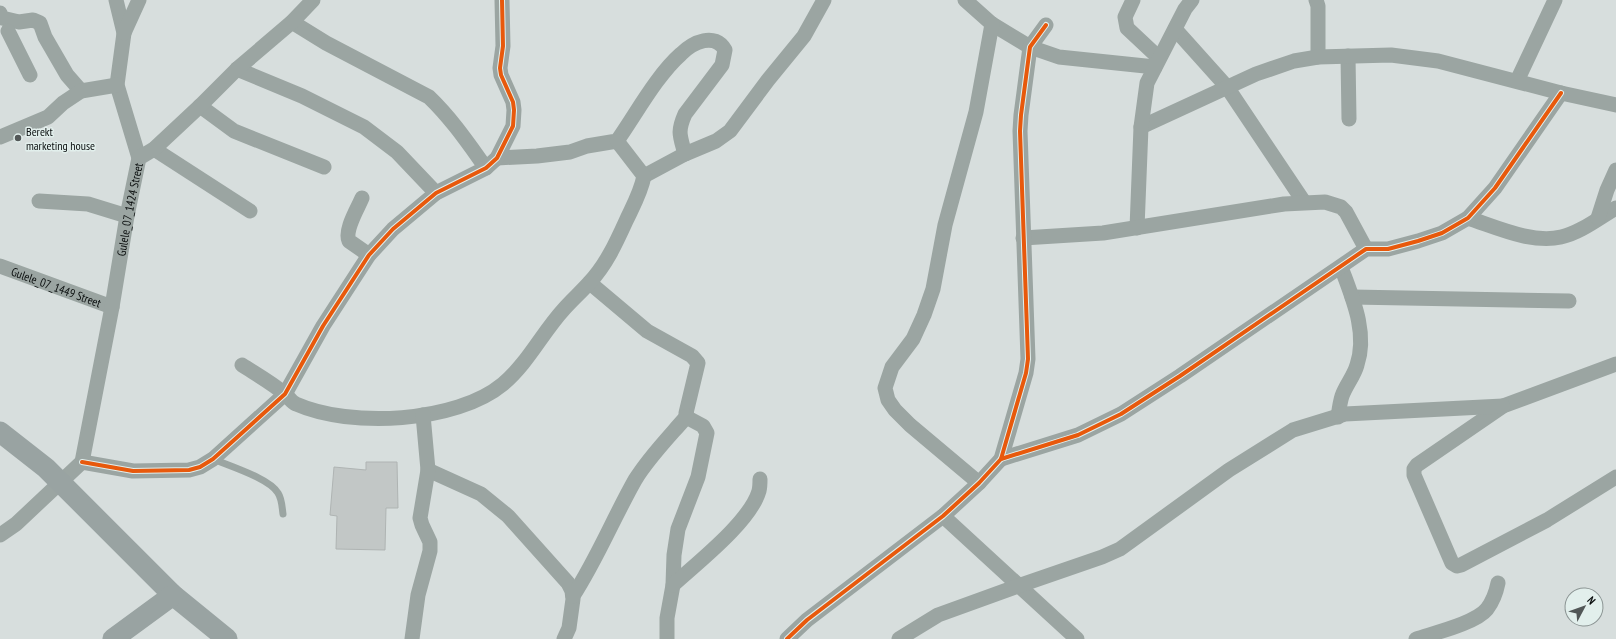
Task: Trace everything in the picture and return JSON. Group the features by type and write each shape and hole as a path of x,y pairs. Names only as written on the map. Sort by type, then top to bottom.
{"main road":[{"path":"0,432 46,468 60,484 172,595 227,639"},
{"path":"113,639 172,595"}],"street":[{"path":"116,0 124,33"},
{"path":"139,0 124,33 117,85 139,158"},
{"name":"Gulele_07_1424 Street","path":"82,462 139,158 154,149 237,69 292,22 313,0"},
{"path":"0,535 16,524 82,462 133,471 189,470 200,467 212,459 285,394 323,326 369,255 393,229 436,192 486,168 497,158 513,126 514,110 513,102 501,75 500,68 503,46 502,0"},
{"path":"242,365 285,394 295,403 310,409 346,416 380,418 423,415 477,401 502,385 529,357 545,332 564,308 590,283 606,262 641,189 644,176 685,154 716,141 730,131 768,80 804,36 824,0"},
{"path":"965,0 992,24 1030,47 1059,57 1157,63"},
{"path":"1133,0 1126,17 1127,28 1157,63"},
{"path":"1137,228 1141,127 1148,83 1185,9 1192,0"},
{"path":"1316,0 1318,6 1318,57"},
{"path":"1517,81 1556,0"},
{"path":"0,13 30,75"},
{"path":"9,30 32,20 40,23 45,37 67,75 81,91"},
{"path":"292,22 338,50 429,97 440,107 461,133 486,168"},
{"path":"979,483 910,425 895,410 888,400 885,388 892,367 913,339 933,290 945,225 976,112 992,24"},
{"path":"787,639 807,620 943,516 979,483 1001,459 1026,373 1028,359 1020,131 1030,47 1046,25"},
{"path":"1175,29 1227,88 1304,202"},
{"path":"497,158 537,156 570,152 587,146 617,141 658,81 682,52 700,41 718,41 722,44 725,50 722,65 685,114 681,124 679,134 685,154"},
{"path":"1141,127 1256,74 1294,61 1318,57 1391,55 1438,61 1561,93 1616,105"},
{"path":"1348,56 1349,119"},
{"path":"237,69 302,96 364,127 397,152 436,192"},
{"path":"0,137 48,117 63,103 81,91 117,85"},
{"path":"1001,459 1078,435 1121,414 1341,267 1366,248 1388,249 1418,242 1442,233 1468,218 1495,188 1561,93"},
{"path":"200,106 234,131 324,167"},
{"path":"617,141 644,176"},
{"path":"154,149 250,211"},
{"path":"1598,218 1607,190 1616,170"},
{"path":"362,198 348,231 347,237 349,241 369,255"},
{"path":"39,201 88,204 127,216"},
{"path":"1023,238 1103,234 1284,204 1325,202 1341,207 1350,217 1366,248"},
{"path":"1468,218 1531,238 1560,237 1570,234 1616,208"},
{"name":"Gulele_07_1449 Street","path":"0,266 112,307"},
{"path":"1341,267 1358,318 1361,339 1357,367 1343,394 1341,416"},
{"path":"564,639 569,628 573,596 588,571 641,471 653,454 687,416 686,413 698,363 696,359 647,331 590,283"},
{"path":"1352,297 1569,301"},
{"path":"1616,364 1503,406 1417,465 1414,469 1414,475 1452,563 1457,566 1461,566 1547,520 1616,477"},
{"path":"899,639 938,615 1102,557 1120,549 1229,470 1293,430 1341,416 1503,406"},
{"path":"412,639 418,595 430,551 430,542 420,518 428,470 423,415"},
{"path":"667,639 667,618 673,585 674,555 678,530 698,477 708,433 700,423 687,416"},
{"path":"428,470 481,494 499,507 568,583 573,596"},
{"path":"673,585 736,526 755,499 759,490 760,478"},
{"path":"943,516 1018,586 1078,639"},
{"path":"1416,639 1468,621 1487,610 1496,594 1498,583"}],"lane":[{"path":"212,459 265,481 278,492 282,501 283,514"}],"building":[{"path":"366,462 397,462 398,508 386,508 385,550 336,549 337,516 330,515 334,467 366,470"}],"cycle path":[{"path":"82,462 133,471 189,470 200,467 213,459 285,394 323,326 369,255 393,229 436,193 486,168 497,158 513,126 514,110 513,102 501,75 500,68 503,46 502,0"},
{"path":"787,639 807,620 943,516 979,483 1001,459 1026,373 1028,359 1020,131 1030,47 1046,25"},
{"path":"1001,459 1078,435 1121,414 1180,376 1366,249 1388,249 1418,241 1442,233 1468,218 1495,188 1561,93"}],"place":[{"name":"Berekt marketing house","path":"18,138"}]}
